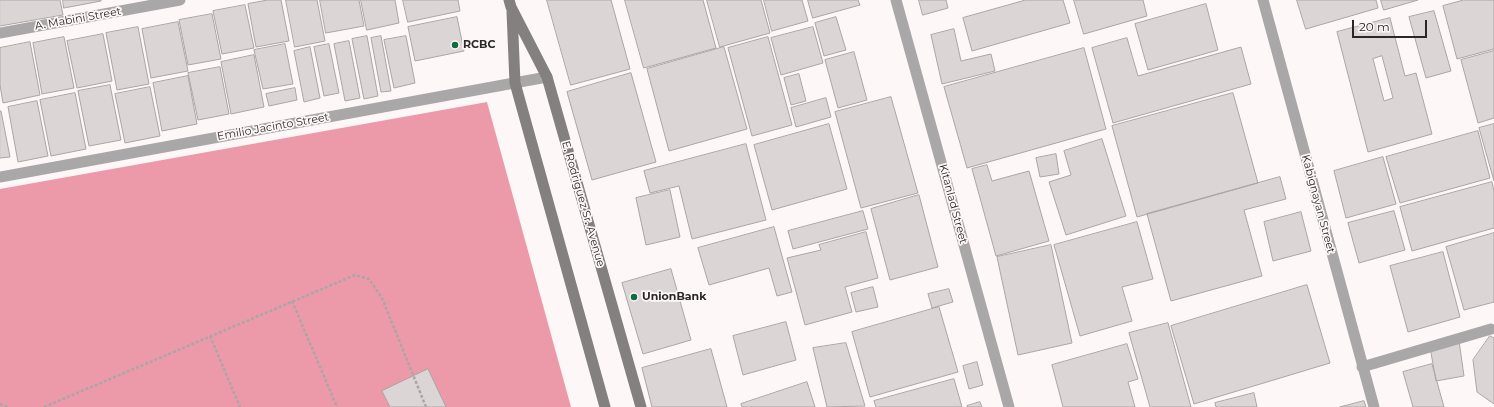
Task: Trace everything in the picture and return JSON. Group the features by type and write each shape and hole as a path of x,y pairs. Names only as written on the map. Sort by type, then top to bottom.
{"main road":[{"name":"E. Rodriguez Sr. Avenue","path":"510,4 547,77 641,407"},
{"name":"E. Rodriguez Sr. Avenue","path":"510,4 515,83 605,407"}],"street":[{"name":"A. Mabini Street","path":"0,33 180,0"},
{"name":"Kitanlad Street","path":"896,0 1009,407"},
{"name":"Kabignayan Street","path":"1263,0 1374,407"},
{"name":"Emilio Jacinto Street","path":"0,177 547,77"},
{"path":"1362,367 1491,329"}],"path":[{"path":"44,407 355,275 369,279 382,298 426,407"},
{"path":"292,302 337,407"},
{"path":"210,336 240,407"},
{"path":"0,404 8,407"}],"shaded area":[{"path":"487,102 571,407 0,407 0,189"}],"building":[{"path":"0,0 60,0 63,15 0,26"},
{"path":"63,0 101,0 101,1 64,8"},
{"path":"268,0 281,0 289,41 256,47 248,4"},
{"path":"286,0 317,0 325,41 295,47"},
{"path":"320,0 359,0 364,26 326,33"},
{"path":"361,0 395,0 399,23 367,30"},
{"path":"403,0 458,0 460,11 408,22"},
{"path":"547,0 611,0 630,69 571,85"},
{"path":"625,0 703,0 716,48 644,68"},
{"path":"707,0 761,0 770,33 720,47"},
{"path":"764,0 802,0 808,21 772,31"},
{"path":"808,0 858,0 860,5 813,18"},
{"path":"919,0 946,0 948,8 923,15"},
{"path":"1026,0 1063,0 1070,23 972,51 963,18"},
{"path":"1074,0 1143,0 1147,16 1084,34"},
{"path":"1297,0 1376,0 1378,8 1306,29"},
{"path":"1381,0 1418,0 1384,10"},
{"path":"1464,0 1494,0 1494,49 1457,59 1443,6"},
{"path":"1206,4 1218,50 1148,70 1135,24"},
{"path":"245,5 254,48 222,54 213,11"},
{"path":"1434,11 1451,71 1426,78 1409,17"},
{"path":"212,14 221,59 188,65 179,20"},
{"path":"457,17 464,51 415,61 408,27"},
{"path":"836,17 846,50 824,56 815,23"},
{"path":"1390,18 1405,76 1416,73 1432,134 1368,152 1337,32","holes":["1382,56 1393,98 1384,101 1373,59"]},
{"path":"178,22 188,71 151,78 142,29"},
{"path":"138,27 149,84 117,90 106,33"},
{"path":"813,27 823,63 781,75 771,38"},
{"path":"954,29 961,61 991,54 995,71 942,84 931,35"},
{"path":"103,34 112,81 77,88 67,41"},
{"path":"367,36 378,96 364,99 352,39"},
{"path":"381,36 391,91 381,92 371,38"},
{"path":"406,36 415,83 394,88 384,40"},
{"path":"64,37 74,88 42,94 33,43"},
{"path":"768,37 792,125 752,136 728,48"},
{"path":"1127,38 1138,76 1241,47 1251,84 1113,123 1092,48"},
{"path":"349,41 360,98 345,101 334,44"},
{"path":"30,42 40,95 3,103 0,85 0,48"},
{"path":"285,44 293,84 263,89 254,50"},
{"path":"329,44 339,93 324,96 314,47"},
{"path":"310,47 320,98 304,102 294,51"},
{"path":"724,47 747,129 669,151 647,69"},
{"path":"1084,48 1106,129 967,168 944,87"},
{"path":"1494,51 1494,118 1478,123 1461,60"},
{"path":"854,52 867,100 838,108 825,60"},
{"path":"254,55 264,107 231,114 221,62"},
{"path":"220,67 229,114 198,120 188,73"},
{"path":"631,73 656,162 592,180 567,92"},
{"path":"799,74 806,101 791,105 784,78"},
{"path":"188,76 197,124 162,131 153,83"},
{"path":"110,85 121,140 89,146 78,91"},
{"path":"150,87 160,136 125,143 115,94"},
{"path":"295,88 297,100 269,106 266,94"},
{"path":"75,93 86,149 51,156 40,100"},
{"path":"1233,93 1258,183 1137,217 1112,126"},
{"path":"891,97 918,193 861,208 835,112"},
{"path":"826,98 831,117 796,127 791,108"},
{"path":"37,101 48,156 18,162 8,107"},
{"path":"1,111 10,157 0,158"},
{"path":"829,124 847,189 772,210 754,145"},
{"path":"1494,124 1494,181 1479,128"},
{"path":"1478,131 1490,178 1400,203 1386,157"},
{"path":"1102,139 1126,216 1066,235 1049,182 1071,175 1064,151"},
{"path":"746,144 766,220 692,239 679,186 650,193 644,171"},
{"path":"1056,154 1059,174 1040,177 1036,158"},
{"path":"1383,157 1396,204 1346,218 1334,171"},
{"path":"987,165 992,181 1029,171 1049,241 996,256 972,169"},
{"path":"1280,177 1286,199 1244,210 1262,276 1171,301 1147,214"},
{"path":"1492,182 1494,191 1494,228 1412,251 1400,207"},
{"path":"670,190 680,237 646,245 636,198"},
{"path":"919,195 938,267 890,280 871,209"},
{"path":"863,211 868,229 793,249 788,231"},
{"path":"1394,211 1405,250 1359,263 1348,223"},
{"path":"1301,212 1311,251 1273,261 1264,222"},
{"path":"1137,222 1153,279 1122,287 1132,321 1080,336 1054,245"},
{"path":"774,227 792,292 777,296 769,268 709,285 698,248"},
{"path":"866,232 878,278 845,287 852,312 805,325 787,258 821,250 819,245"},
{"path":"1494,233 1494,302 1464,310 1446,247"},
{"path":"1051,245 1072,343 1018,355 997,257"},
{"path":"1443,252 1460,317 1408,332 1390,266"},
{"path":"671,269 691,340 643,354 622,283"},
{"path":"1307,285 1330,363 1194,404 1171,326"},
{"path":"873,287 878,307 856,312 851,293"},
{"path":"949,289 953,302 932,308 928,294"},
{"path":"939,307 958,372 870,397 852,332"},
{"path":"786,322 796,360 743,375 733,336"},
{"path":"1168,323 1191,407 1150,407 1129,333"},
{"path":"1490,336 1494,338 1494,404 1477,392 1473,360"},
{"path":"1459,341 1464,376 1436,381 1430,347"},
{"path":"846,343 865,406 827,407 813,348"},
{"path":"1127,344 1138,379 1128,382 1135,407 1063,407 1052,365"},
{"path":"711,349 727,407 652,407 642,368"},
{"path":"977,362 983,385 969,389 963,366"},
{"path":"1432,364 1444,407 1413,407 1403,372"},
{"path":"428,369 446,407 390,407 382,391"},
{"path":"954,379 962,407 876,407 874,401"},
{"path":"807,382 815,407 742,407 741,404"},
{"path":"1254,393 1257,407 1216,407 1215,403"},
{"path":"1364,401 1366,407 1340,407"},
{"path":"980,402 982,407 967,407 967,406"}],"place":[{"name":"RCBC","path":"455,45"},
{"name":"UnionBank","path":"634,297"}]}
